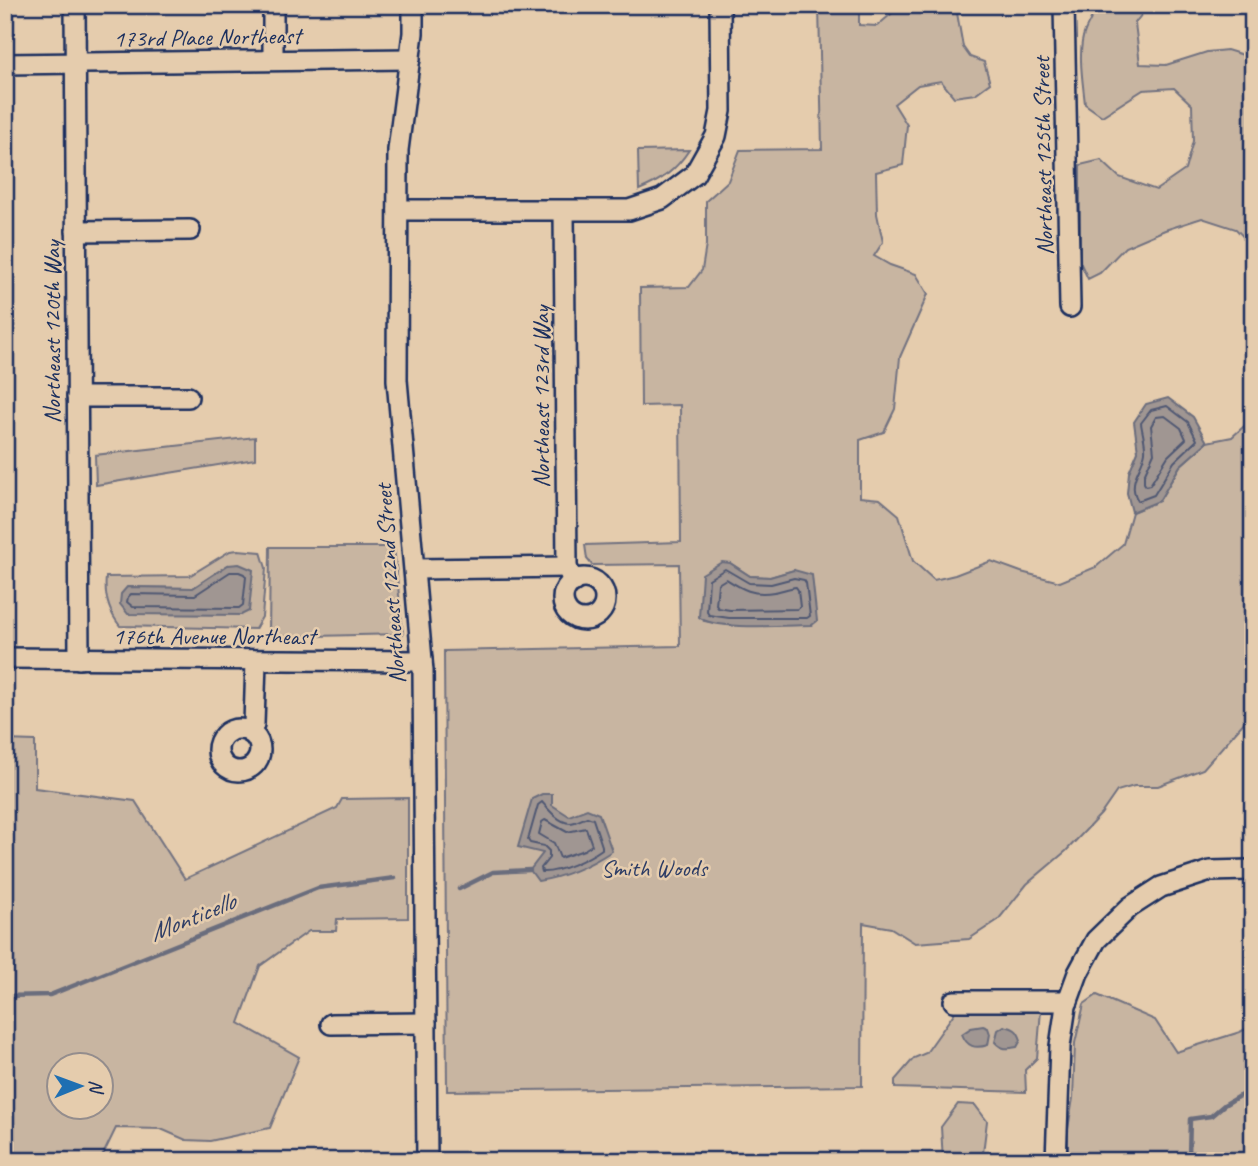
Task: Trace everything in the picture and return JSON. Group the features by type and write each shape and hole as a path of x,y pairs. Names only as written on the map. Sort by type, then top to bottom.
{"street":[{"name":"Northeast 120th Way","path":"75,5 79,659"},
{"path":"273,5 274,60"},
{"name":"Northeast 122nd Street","path":"413,5 413,33 398,150 397,380 422,661 427,1161"},
{"path":"398,210 629,210 662,199 694,175 716,136 721,111 720,5"},
{"name":"Northeast 125th Street","path":"1064,5 1070,307"},
{"name":"173rd Place Northeast","path":"5,64 410,59"},
{"name":"Northeast 123rd Way","path":"415,569 570,574 564,211"},
{"path":"76,231 190,230"},
{"path":"77,397 188,397"},
{"name":"176th Avenue Northeast","path":"5,658 422,661"},
{"path":"251,733 254,724 256,661"},
{"path":"1056,1161 1060,1046 1068,1001 1078,973 1097,940 1130,907 1160,887 1210,871 1249,870"},
{"path":"954,1001 1068,1001"},
{"path":"331,1024 426,1023"}],"green space":[{"name":"Smith Woods","path":"819,5 859,5 859,25 877,26 897,9 912,10 927,5 939,5 957,13 963,47 970,57 984,62 990,83 975,94 954,97 941,81 918,85 894,104 907,125 903,165 876,172 877,214 883,242 874,256 916,274 928,294 900,357 895,409 884,432 860,440 860,497 880,499 899,515 913,561 934,580 991,561 1060,582 1096,567 1123,544 1132,512 1159,501 1180,466 1207,442 1232,437 1253,415 1253,721 1246,720 1203,769 1158,786 1134,786 1117,791 1101,814 1066,851 1027,884 998,920 969,939 915,943 891,928 863,923 862,1086 447,1091 444,651 680,646 679,564 592,565 587,559 585,545 681,542 680,405 641,406 640,288 689,287 702,270 706,245 706,201 728,181 740,150 822,149","holes":["730,563 750,576 770,577 794,570 812,625 729,625 704,621"]},
{"path":"1096,5 1149,5 1135,23 1140,64 1166,65 1207,52 1227,50 1253,58 1253,247 1236,229 1202,218 1125,247 1100,273 1088,279 1080,262 1080,165 1101,160 1119,177 1156,190 1185,170 1193,141 1192,105 1174,88 1143,90 1102,116 1085,104 1081,47"},
{"path":"689,150 667,174 639,190 638,151"},
{"path":"255,437 255,459 96,485 95,455"},
{"path":"270,547 394,547 403,634 269,637"},
{"path":"230,551 261,552 266,568 262,617 255,629 120,626 112,615 106,597 106,577 189,576","holes":["228,565 241,615 127,587 193,588"]},
{"path":"5,740 35,741 35,788 135,801 185,879 337,808 342,799 408,798 408,918 337,919 336,931 309,931 260,966 239,1023 299,1057 270,1128 210,1141 186,1140 161,1129 116,1128 100,1161 5,1161"},
{"path":"1097,995 1155,1020 1176,1052 1240,1032 1253,1025 1253,1161 1068,1161 1075,1043 1084,1004"},
{"path":"1041,1010 1037,1058 1025,1070 1026,1092 895,1088 895,1080 914,1058 926,1053 955,1012"},
{"path":"958,1104 975,1105 987,1121 982,1161 943,1161 941,1127"}],"water":[{"path":"1168,398 1193,417 1207,442 1180,466 1159,501 1132,512 1127,493 1129,472 1138,451 1134,422 1146,404"},
{"path":"722,562 730,563 750,576 770,577 794,570 812,575 817,621 812,625 736,626 699,617 702,574"},
{"path":"239,564 253,570 249,611 241,615 128,614 120,604 121,594 127,587 193,588 228,565"},
{"path":"542,794 552,794 552,805 569,816 587,809 599,814 612,851 576,870 538,881 530,870 543,853 518,847 532,799"},
{"path":"1004,1026 1018,1034 1021,1040 1017,1047 1005,1048 995,1042 998,1030"},
{"path":"971,1028 988,1028 990,1034 988,1045 975,1047 969,1044 962,1034"}],"waterway":[{"name":"Monticello","path":"459,889 493,872 530,870"},
{"name":"Monticello","path":"5,996 50,995 318,888 395,878"},
{"path":"1124,1161 1135,1157 1171,1159 1189,1156 1190,1119 1211,1116 1239,1096 1253,1091"}]}
